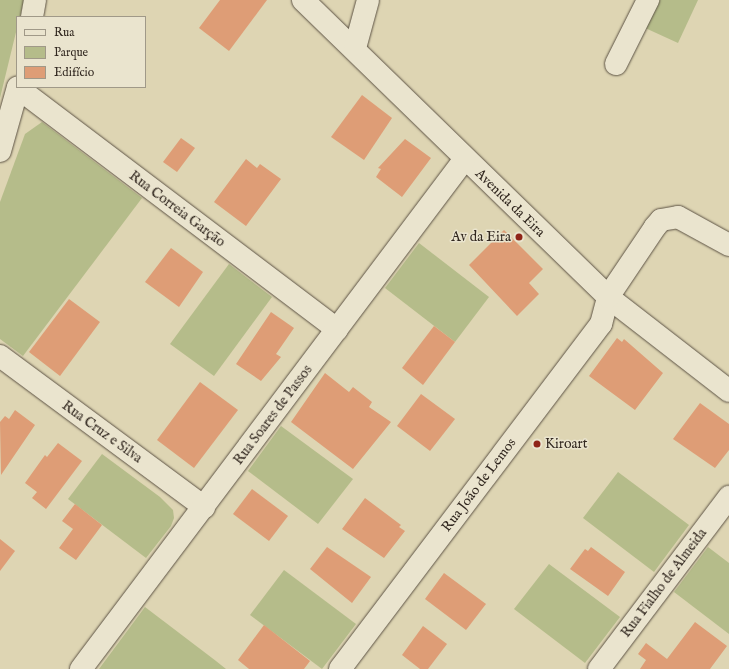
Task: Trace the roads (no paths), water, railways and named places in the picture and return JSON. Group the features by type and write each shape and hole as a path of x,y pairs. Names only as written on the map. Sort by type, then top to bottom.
{"street":[{"path":"32,16 35,0"},
{"name":"Avenida da Eira","path":"303,0 355,48 464,160 608,297 729,391"},
{"path":"355,48 368,0"},
{"path":"616,64 648,0"},
{"path":"0,151 18,88"},
{"name":"Rua Correia Garção","path":"18,88 337,329"},
{"name":"Rua Soares de Passos","path":"81,669 464,160"},
{"path":"608,297 661,220 670,217 687,220 729,245"},
{"name":"Rua João de Lemos","path":"340,669 601,324 608,297"},
{"name":"Rua Cruz e Silva","path":"0,356 204,507"},
{"name":"Rua Fialho de Almeida","path":"600,669 729,497"}],"place":[{"name":"Av da Eira","path":"519,237"},
{"name":"Kiroart","path":"537,444"}]}
